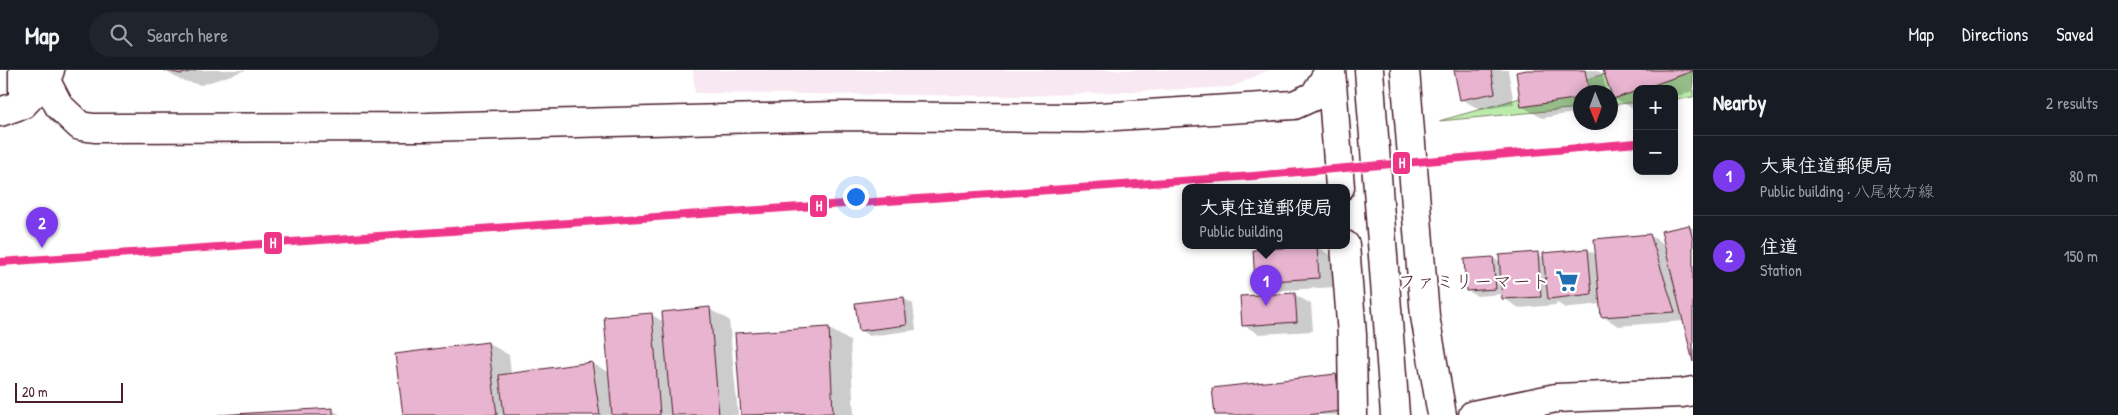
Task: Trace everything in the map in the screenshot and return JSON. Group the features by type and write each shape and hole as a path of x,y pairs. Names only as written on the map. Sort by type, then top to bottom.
{"street":[{"path":"11,108 39,74 59,106 80,126 87,127 427,127 838,116 1083,118 1294,105 1314,96 1330,70"},
{"path":"1330,70 1340,184"},
{"path":"1369,70 1395,415"},
{"path":"1405,70 1426,316 1442,415"},
{"path":"1345,249 1352,334 1352,415"},
{"path":"1473,415 1556,398 1693,391"}],"shaded area":[{"path":"693,70 1269,70 1232,87 1023,96 695,93"}],"green space":[{"path":"1619,70 1693,70 1693,97 1678,99 1678,85 1633,85 1633,102 1618,104 1618,85 1573,85 1573,109 1439,121"}],"building":[{"path":"163,70 197,70 181,74"},
{"path":"1454,70 1491,70 1495,93 1460,100"},
{"path":"1527,70 1585,70 1588,85 1573,85 1573,99 1521,107 1516,72"},
{"path":"1603,70 1693,70 1653,85 1633,85 1633,92 1618,97 1618,85 1608,85"},
{"path":"1689,225 1693,240 1693,362 1661,231"},
{"path":"1650,234 1675,312 1601,317 1594,239"},
{"path":"1317,249 1319,278 1255,282 1253,250"},
{"path":"1588,249 1592,294 1548,299 1543,253"},
{"path":"1538,252 1541,297 1502,299 1499,255"},
{"path":"1493,257 1496,289 1466,291 1464,259"},
{"path":"1295,293 1297,322 1242,326 1240,296"},
{"path":"904,297 907,325 859,331 855,303"},
{"path":"710,307 719,415 671,415 662,312"},
{"path":"652,313 660,415 612,415 604,317"},
{"path":"829,327 833,413 741,415 735,333"},
{"path":"488,342 497,415 403,415 395,354"},
{"path":"592,362 600,415 504,415 499,375"},
{"path":"1336,374 1341,411 1307,415 1215,415 1212,388"},
{"path":"333,408 333,415 218,415"}],"transit line":[{"name":"H","path":"0,262 1253,176 1633,143"}],"place":[{"name":"住道","path":"42,248"},
{"name":"ファミリーマート","path":"1567,281"},
{"name":"大東住道郵便局","path":"1266,306"}]}
